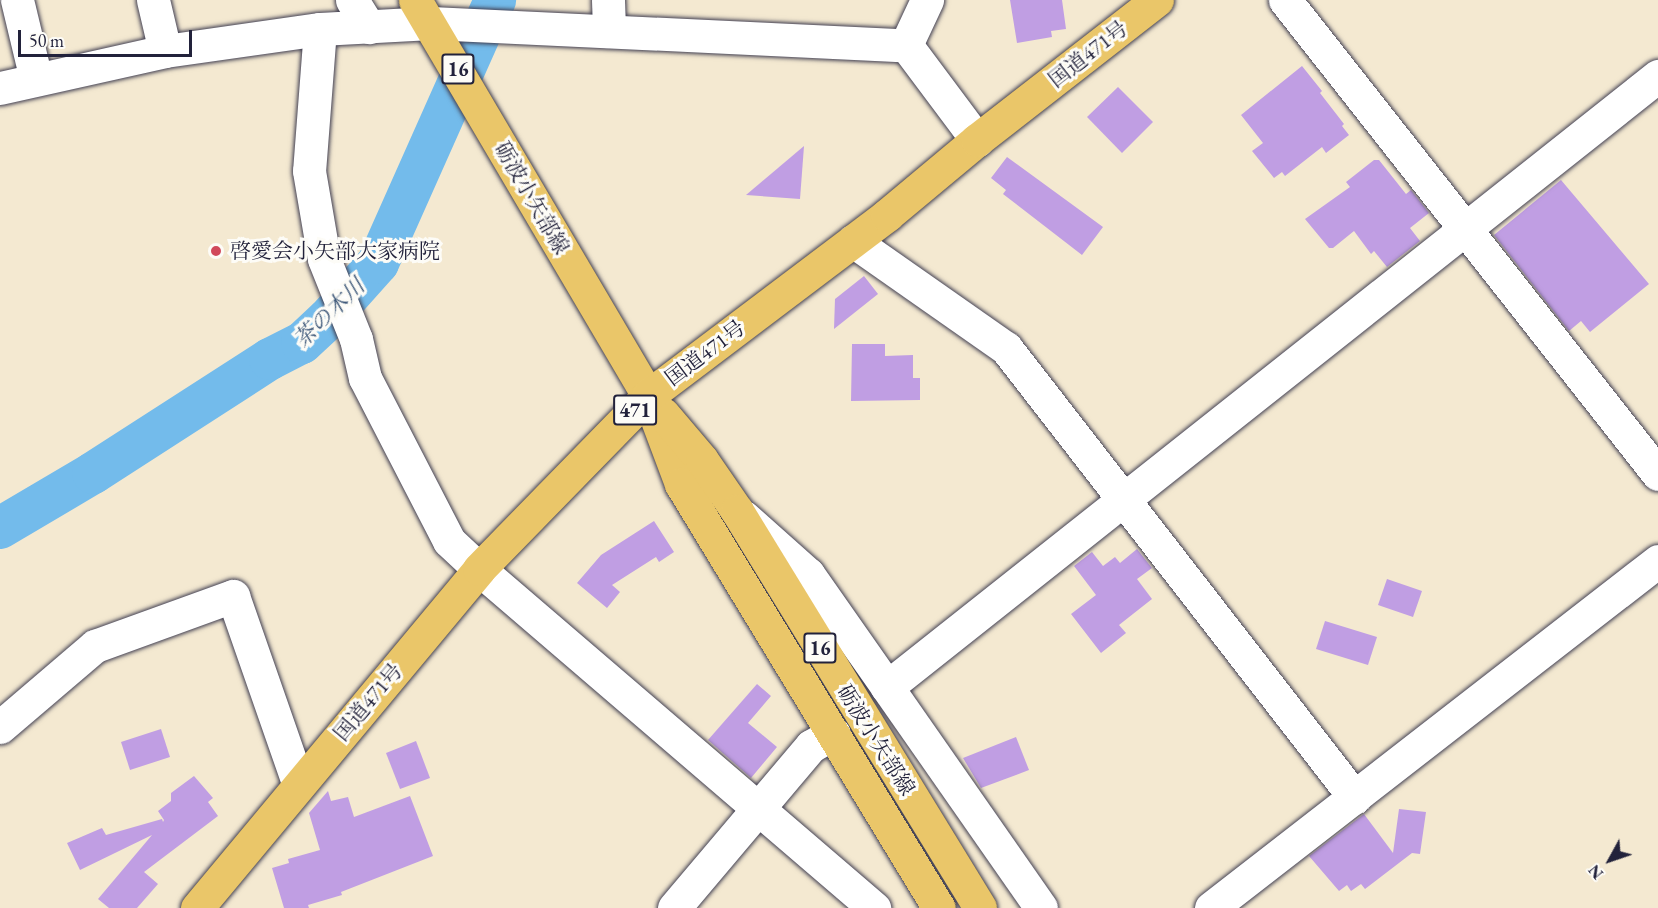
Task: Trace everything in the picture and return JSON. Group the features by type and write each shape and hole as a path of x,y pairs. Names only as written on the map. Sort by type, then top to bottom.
{"main road":[{"name":"国道471号","path":"197,908 478,569 648,396 853,241 977,140 1157,0"},
{"name":"砺波小矢部線","path":"423,12 648,396 681,484 939,908"},
{"name":"砺波小矢部線","path":"648,396 702,460 737,511 980,908"}],"street":[{"path":"17,0 36,79"},
{"path":"153,0 165,51"},
{"path":"352,0 369,27"},
{"path":"906,45 927,0"},
{"path":"1285,0 1658,474"},
{"path":"0,88 165,51 320,29 369,27 423,12 608,16 906,45 977,140"},
{"path":"320,29 309,171 324,259 356,339 365,378 449,540 478,569 874,908"},
{"path":"887,687 1466,231 1658,76"},
{"path":"853,241 1006,348 1355,798"},
{"path":"737,511 808,574 1041,908"},
{"path":"1211,908 1658,561"},
{"path":"0,727 95,646 233,596 300,785"},
{"path":"674,908 811,746 834,733"}],"building":[{"path":"1010,0 1062,0 1066,29 1051,31 1052,37 1017,43"},
{"path":"1302,66 1322,91 1320,93 1344,124 1342,126 1349,135 1326,153 1322,147 1285,176 1282,172 1274,178 1252,151 1263,143 1241,115"},
{"path":"1118,87 1153,122 1122,153 1087,117"},
{"path":"804,146 800,199 746,195"},
{"path":"1007,157 1103,227 1082,255 1003,194 1006,190 991,178"},
{"path":"1374,160 1379,160 1406,194 1411,190 1429,213 1410,228 1420,241 1387,267 1374,251 1371,254 1354,231 1333,248 1329,248 1305,219 1350,187 1346,182"},
{"path":"1561,180 1649,284 1590,332 1581,321 1569,331 1494,235"},
{"path":"864,276 878,294 834,329 835,299"},
{"path":"852,344 885,344 885,356 913,355 913,378 920,378 920,400 851,401"},
{"path":"654,521 674,552 659,562 656,557 612,585 620,592 607,608 577,583 601,555"},
{"path":"1137,549 1152,568 1137,579 1152,599 1119,625 1126,633 1101,653 1071,614 1096,595 1074,566 1092,552 1103,566 1115,557 1120,563"},
{"path":"1387,579 1422,591 1413,617 1378,605"},
{"path":"1325,621 1377,637 1368,665 1316,649"},
{"path":"757,684 771,696 748,723 777,747 751,778 708,740"},
{"path":"161,729 170,757 130,770 121,742"},
{"path":"1016,737 1029,770 981,788 963,758"},
{"path":"416,741 430,778 400,789 386,753"},
{"path":"194,776 213,798 208,802 218,816 144,872 158,884 137,908 109,908 98,899 152,835 80,870 67,843 102,828 106,835 162,819 163,822 164,820 158,811 171,801 171,793"},
{"path":"328,791 331,801 348,797 354,817 410,796 433,856 341,892 342,895 308,905 309,908 284,908 272,868 289,863 288,859 320,850 309,813"},
{"path":"1399,809 1426,812 1420,854 1412,853 1365,889 1361,884 1351,891 1347,885 1339,891 1309,856 1364,814 1393,853"}],"waterway":[{"name":"茶の木川","path":"0,528 93,473 270,359 302,343 328,319 378,263 495,0"}],"place":[{"name":"啓愛会小矢部大家病院","path":"216,251"}]}
